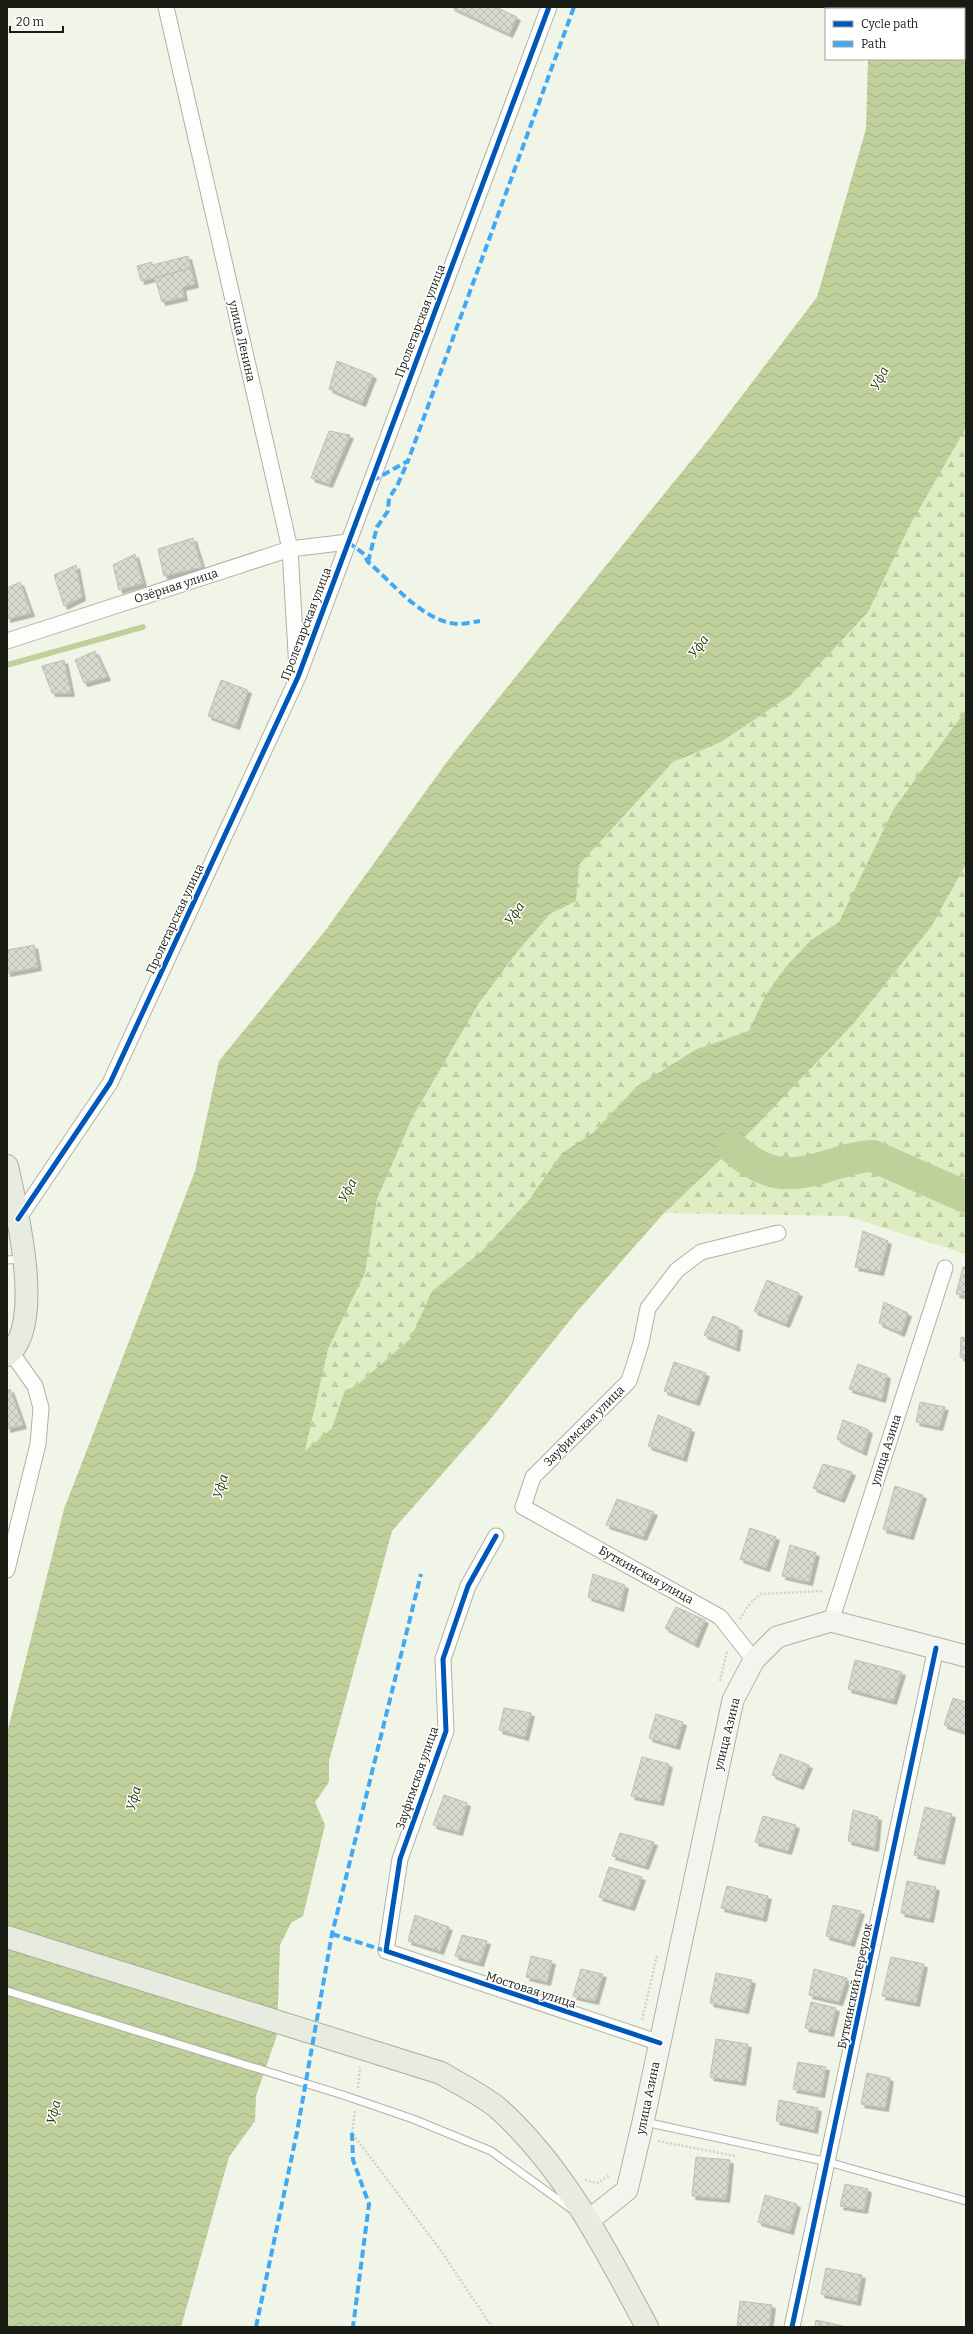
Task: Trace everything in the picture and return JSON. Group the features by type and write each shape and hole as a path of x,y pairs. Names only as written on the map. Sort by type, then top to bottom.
{"main road":[{"path":"7,1166 18,1219 15,1259 27,1287 25,1324 20,1338 9,1354"},
{"path":"7,1937 364,2054 441,2073 499,2108 540,2150 588,2221 647,2327"}],"street":[{"name":"улица Ленина","path":"166,7 290,549 298,677"},
{"name":"Пролетарская улица","path":"18,1219 110,1083 298,677 549,7"},
{"name":"Озёрная улица","path":"7,642 290,549 348,542"},
{"name":"Зауфимская улица","path":"523,1507 533,1477 629,1381 641,1342 648,1308 677,1270 701,1252 778,1234"},
{"name":"улица Азина","path":"588,2221 627,2190 733,1700 754,1660 777,1637 831,1620 945,1268"},
{"path":"7,1570 38,1444 41,1408 35,1386 9,1354"},
{"name":"Буткинская улица","path":"523,1507 720,1617 754,1660"},
{"name":"Зауфимская улица","path":"396,1956 386,1952 400,1859 446,1731 443,1659 468,1586 496,1536"},
{"path":"831,1620 966,1656"},
{"name":"Буткинский переулок","path":"792,2327 936,1648"},
{"name":"Мостовая улица","path":"396,1956 660,2043"}],"lane":[{"path":"7,1991 343,2095 413,2119 491,2151 588,2221"},
{"path":"641,2130 828,2162 966,2201"}],"path":[{"path":"358,2090 364,2054"},
{"path":"356,2104 352,2133 439,2248 492,2327"},
{"path":"641,2130 741,2157"}],"green space":[{"path":"966,425 966,710 930,760 862,876 839,922 812,940 765,996 749,1031 697,1049 636,1087 593,1133 562,1153 528,1201 481,1252 432,1291 410,1339 356,1386 345,1390 332,1428 305,1451 328,1349 365,1273 377,1199 413,1116 479,1003 517,952 550,914 576,901 579,865 673,762 721,742 791,695 868,612 910,525"},
{"path":"966,864 966,1254 846,1216 664,1213 754,1128 854,1023 931,927"}],"water":[{"name":"Уфа","path":"966,7 966,425 964,431 910,525 868,612 791,695 721,742 673,762 579,865 576,901 550,914 517,952 479,1003 413,1116 377,1199 365,1273 328,1349 305,1451 332,1428 345,1390 356,1386 410,1339 432,1291 481,1252 528,1201 562,1153 593,1133 636,1087 697,1049 749,1031 765,996 785,968 811,940 839,922 893,810 966,710 966,864 931,927 854,1023 754,1128 664,1213 575,1314 488,1422 392,1531 329,1761 329,1782 315,1802 325,1825 303,1916 291,1923 280,1945 277,2035 256,2096 255,2121 229,2157 181,2327 7,2327 7,1733 64,1509 195,1171 219,1061 325,931 449,759 712,435 817,297 866,129 868,60 965,60 965,8 870,8"}],"building":[{"path":"451,7 496,7 517,17 509,34"},
{"path":"188,256 191,268 141,281 137,266 152,262 152,265"},
{"path":"191,268 195,284 182,287 184,297 162,302 155,278"},
{"path":"337,361 373,375 362,403 329,389"},
{"path":"329,431 350,435 329,484 311,478"},
{"path":"193,538 202,567 164,576 158,549"},
{"path":"135,554 143,583 119,590 113,565"},
{"path":"76,565 82,597 64,606 54,575"},
{"path":"20,582 31,613 7,619 7,588"},
{"path":"95,651 107,677 84,683 75,660"},
{"path":"64,660 71,693 52,693 42,666"},
{"path":"221,680 248,690 236,726 208,716"},
{"path":"34,945 38,967 7,973 7,950"},
{"path":"863,1231 888,1241 880,1272 855,1267"},
{"path":"963,1267 966,1267 966,1296 956,1294"},
{"path":"767,1280 799,1293 786,1324 754,1311"},
{"path":"884,1302 908,1313 901,1333 879,1323"},
{"path":"713,1316 739,1327 736,1348 704,1335"},
{"path":"961,1337 966,1338 966,1359 960,1357"},
{"path":"674,1362 706,1373 696,1402 664,1391"},
{"path":"858,1364 887,1375 882,1399 849,1389"},
{"path":"10,1389 23,1425 7,1429 7,1391"},
{"path":"920,1402 945,1407 939,1427 916,1422"},
{"path":"658,1415 691,1429 683,1458 648,1446"},
{"path":"843,1420 869,1430 863,1452 837,1439"},
{"path":"823,1464 852,1472 841,1499 813,1488"},
{"path":"895,1486 923,1495 910,1536 883,1529"},
{"path":"617,1499 654,1512 643,1537 606,1525"},
{"path":"750,1528 776,1537 766,1568 740,1559"},
{"path":"790,1545 816,1553 809,1582 782,1576"},
{"path":"593,1574 625,1585 620,1608 588,1597"},
{"path":"676,1607 705,1620 695,1644 665,1628"},
{"path":"855,1660 902,1672 893,1701 848,1689"},
{"path":"953,1698 966,1702 966,1732 944,1725"},
{"path":"504,1708 531,1713 525,1737 499,1730"},
{"path":"656,1714 683,1722 676,1746 649,1738"},
{"path":"780,1754 809,1765 800,1786 772,1775"},
{"path":"642,1757 669,1764 660,1802 631,1796"},
{"path":"444,1795 467,1803 459,1832 433,1825"},
{"path":"925,1807 952,1814 941,1861 914,1855"},
{"path":"853,1810 878,1817 875,1848 848,1841"},
{"path":"763,1816 796,1825 788,1851 755,1842"},
{"path":"620,1833 654,1842 645,1866 612,1856"},
{"path":"609,1867 642,1877 631,1907 599,1897"},
{"path":"907,1881 936,1887 930,1919 901,1913"},
{"path":"727,1886 768,1896 763,1918 721,1908"},
{"path":"833,1905 861,1911 851,1943 826,1936"},
{"path":"415,1915 449,1927 440,1951 408,1941"},
{"path":"462,1935 487,1941 480,1963 455,1956"},
{"path":"531,1956 552,1961 547,1982 526,1977"},
{"path":"891,1957 924,1964 916,2003 882,1996"},
{"path":"581,1969 603,1974 595,2001 573,1996"},
{"path":"814,1969 847,1978 839,2002 809,1995"},
{"path":"716,1973 752,1980 745,2010 710,2003"},
{"path":"811,2002 836,2008 830,2033 805,2028"},
{"path":"716,2039 748,2044 742,2082 710,2077"},
{"path":"798,2062 826,2067 821,2094 793,2089"},
{"path":"867,2073 890,2078 885,2108 861,2104"},
{"path":"779,2100 818,2108 814,2130 776,2121"},
{"path":"696,2157 730,2160 726,2199 692,2196"},
{"path":"845,2184 868,2189 864,2210 840,2206"},
{"path":"765,2195 797,2204 790,2231 758,2222"},
{"path":"826,2268 862,2275 857,2302 821,2294"},
{"path":"740,2301 772,2305 769,2327 737,2327"},
{"path":"816,2320 843,2326 843,2327 815,2327"}],"waterway":[{"path":"7,665 143,627"},
{"path":"733,1148 756,1165 779,1173 803,1172 846,1160 873,1156 966,1197"}],"marked path":[{"path":"372,481 408,461 574,7"},
{"path":"368,562 377,527 388,511 389,498 397,486 408,461"},
{"path":"348,542 364,554 368,562 409,600 421,609 445,622 458,624 480,621"},
{"path":"256,2327 297,2132 332,1934 421,1574"},
{"path":"332,1934 386,1951"},
{"path":"352,2133 353,2160 369,2204 353,2327"}],"cycle path":[{"path":"18,1219 110,1083 298,677 549,7"},
{"path":"496,1536 468,1586 443,1659 446,1731 400,1859 386,1951 660,2043"},
{"path":"792,2327 936,1648"}]}
